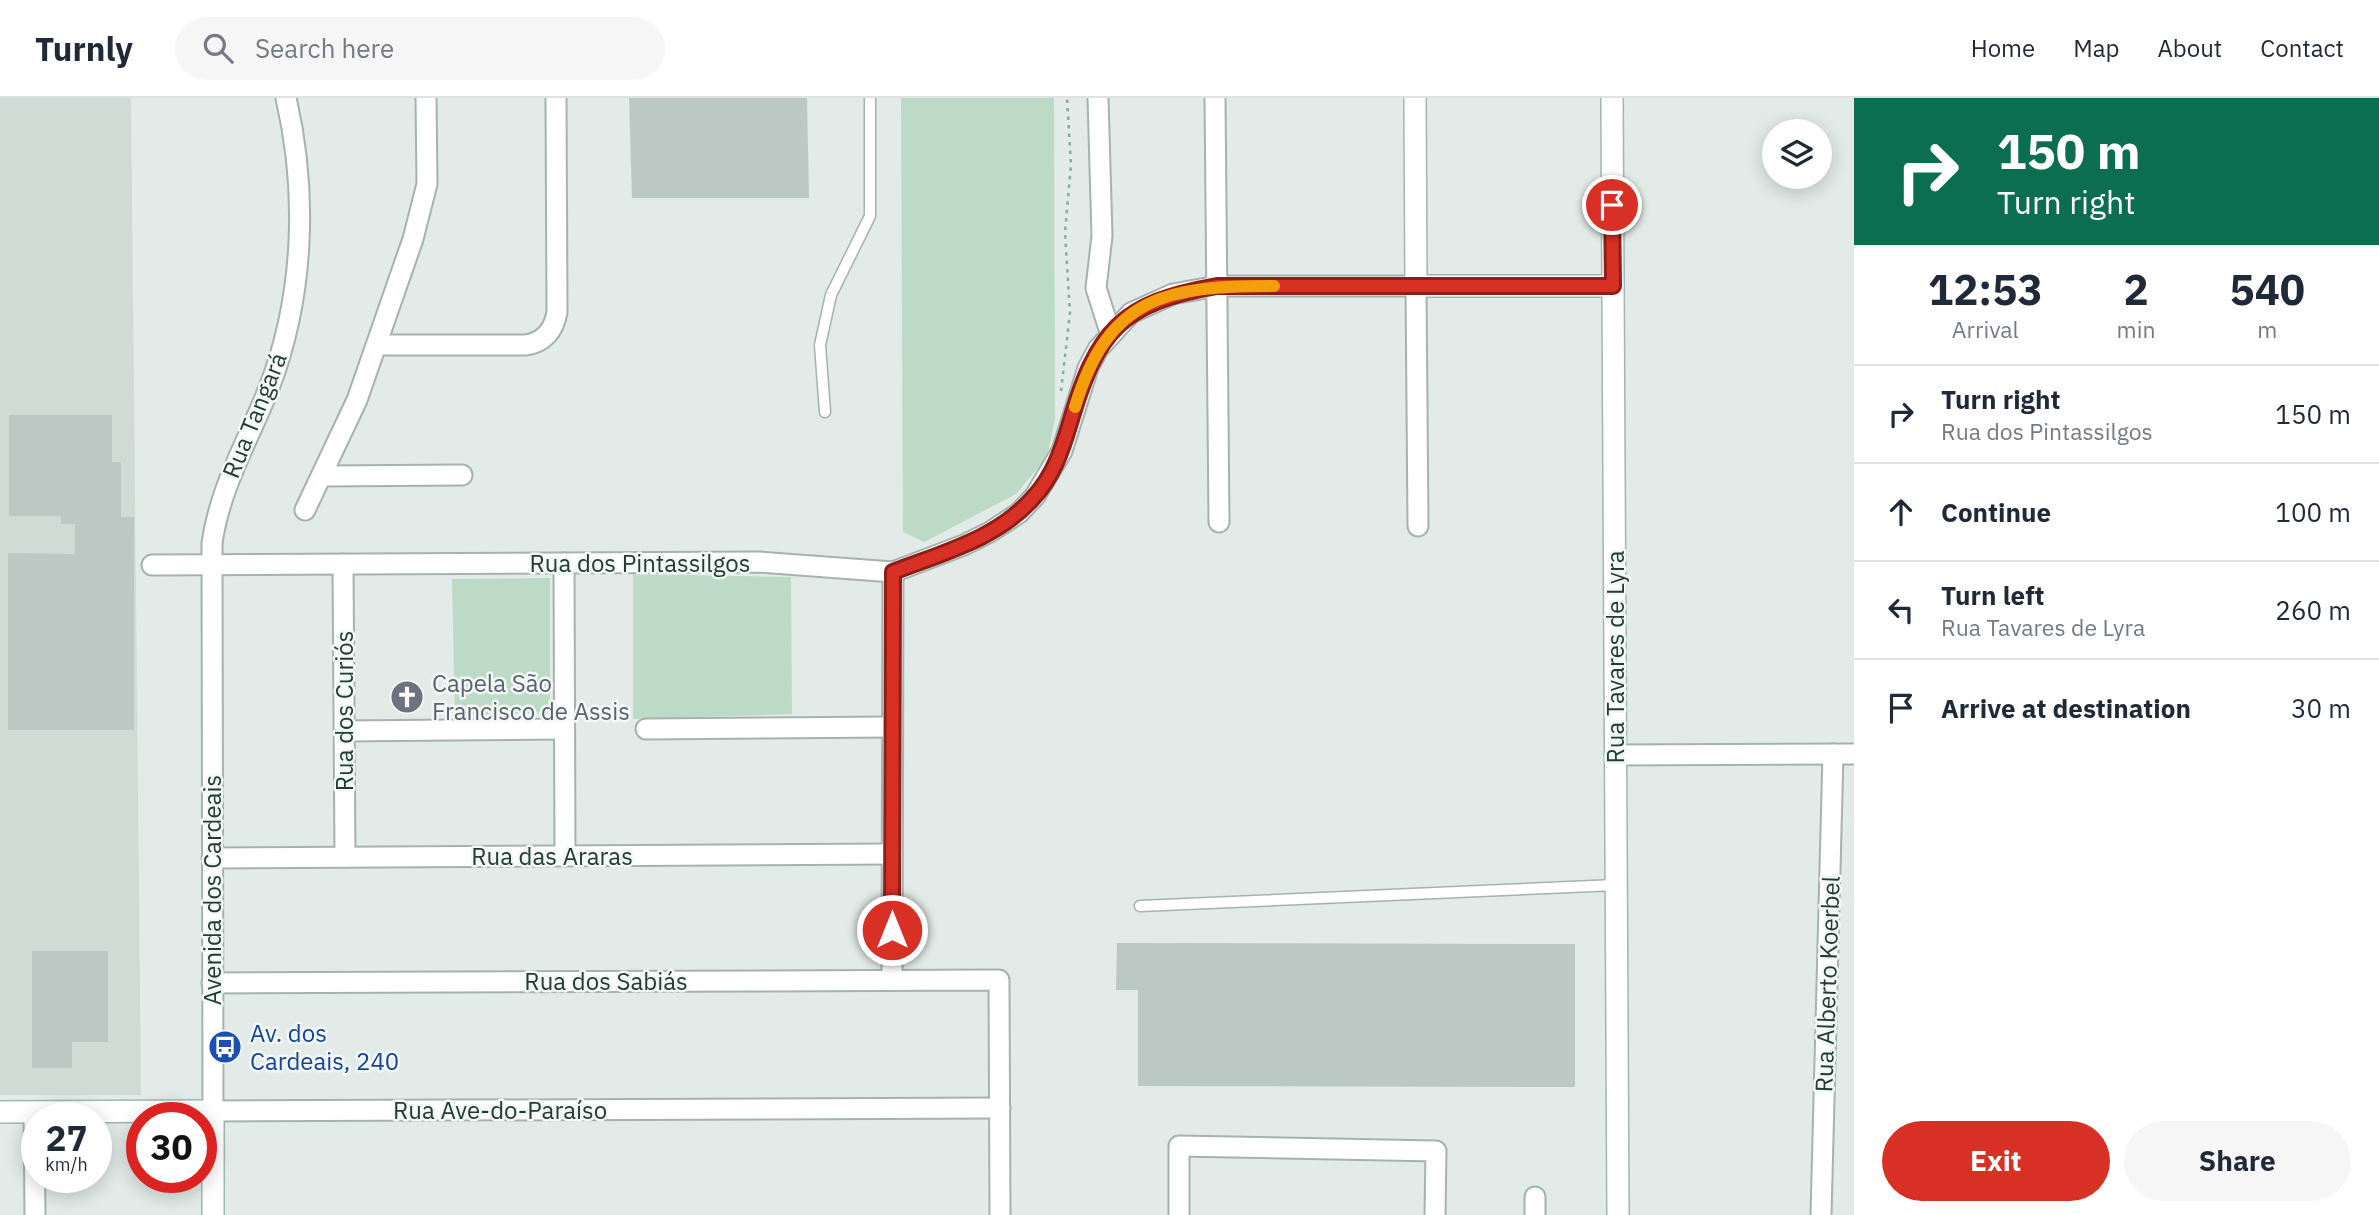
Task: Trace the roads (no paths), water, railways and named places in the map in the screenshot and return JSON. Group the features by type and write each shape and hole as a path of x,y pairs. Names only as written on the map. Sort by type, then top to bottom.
{"main road":[{"path":"1415,98 1416,286 1613,286"},
{"name":"Rua Tavares de Lyra","path":"1612,98 1618,1215"},
{"name":"Rua Ave-do-Paraíso","path":"0,1112 21,1112"},
{"name":"Avenida dos Cardeais","path":"214,1193 214,1215"}],"street":[{"name":"Rua Tangará","path":"210,565 220,501 270,385 281,352 295,284 298,180 286,98"},
{"path":"305,510 324,476 396,294 427,184 426,98"},
{"path":"378,345 526,345 538,342 549,334 557,312 556,98"},
{"path":"1098,98 1102,236 1096,288 1110,332"},
{"path":"1215,98 1219,522"},
{"name":"Rua dos Pintassilgos","path":"152,565 760,562 893,572 964,545 1019,513 1035,496 1054,468 1088,368 1110,332 1131,313 1173,294 1217,286 1416,286"},
{"path":"1416,286 1418,526"},
{"path":"324,476 462,475"},
{"path":"564,563 565,856"},
{"name":"Rua dos Curiós","path":"343,564 345,858"},
{"name":"Avenida dos Cardeais","path":"210,565 213,1102"},
{"path":"892,980 893,572"},
{"path":"646,729 892,727"},
{"path":"344,731 565,729"},
{"name":"Rua Alberto Koerbel","path":"1821,1215 1833,754"},
{"path":"1615,755 1854,754"},
{"name":"Rua das Araras","path":"212,858 892,854"},
{"name":"Rua dos Sabiás","path":"212,983 999,980 1000,1108"},
{"path":"1000,1108 1000,1215"},
{"name":"Rua Ave-do-Paraíso","path":"217,1111 1000,1108"},
{"path":"1179,1215 1179,1146 1436,1151 1435,1215"},
{"path":"35,1193 35,1215"}],"lane":[{"path":"825,412 820,345 831,295 870,216 870,98"},
{"path":"1140,906 1616,885"}],"place":[{"name":"Capela São Francisco de Assis","path":"407,697"},
{"name":"Av. dos Cardeais, 240","path":"225,1047"}]}
